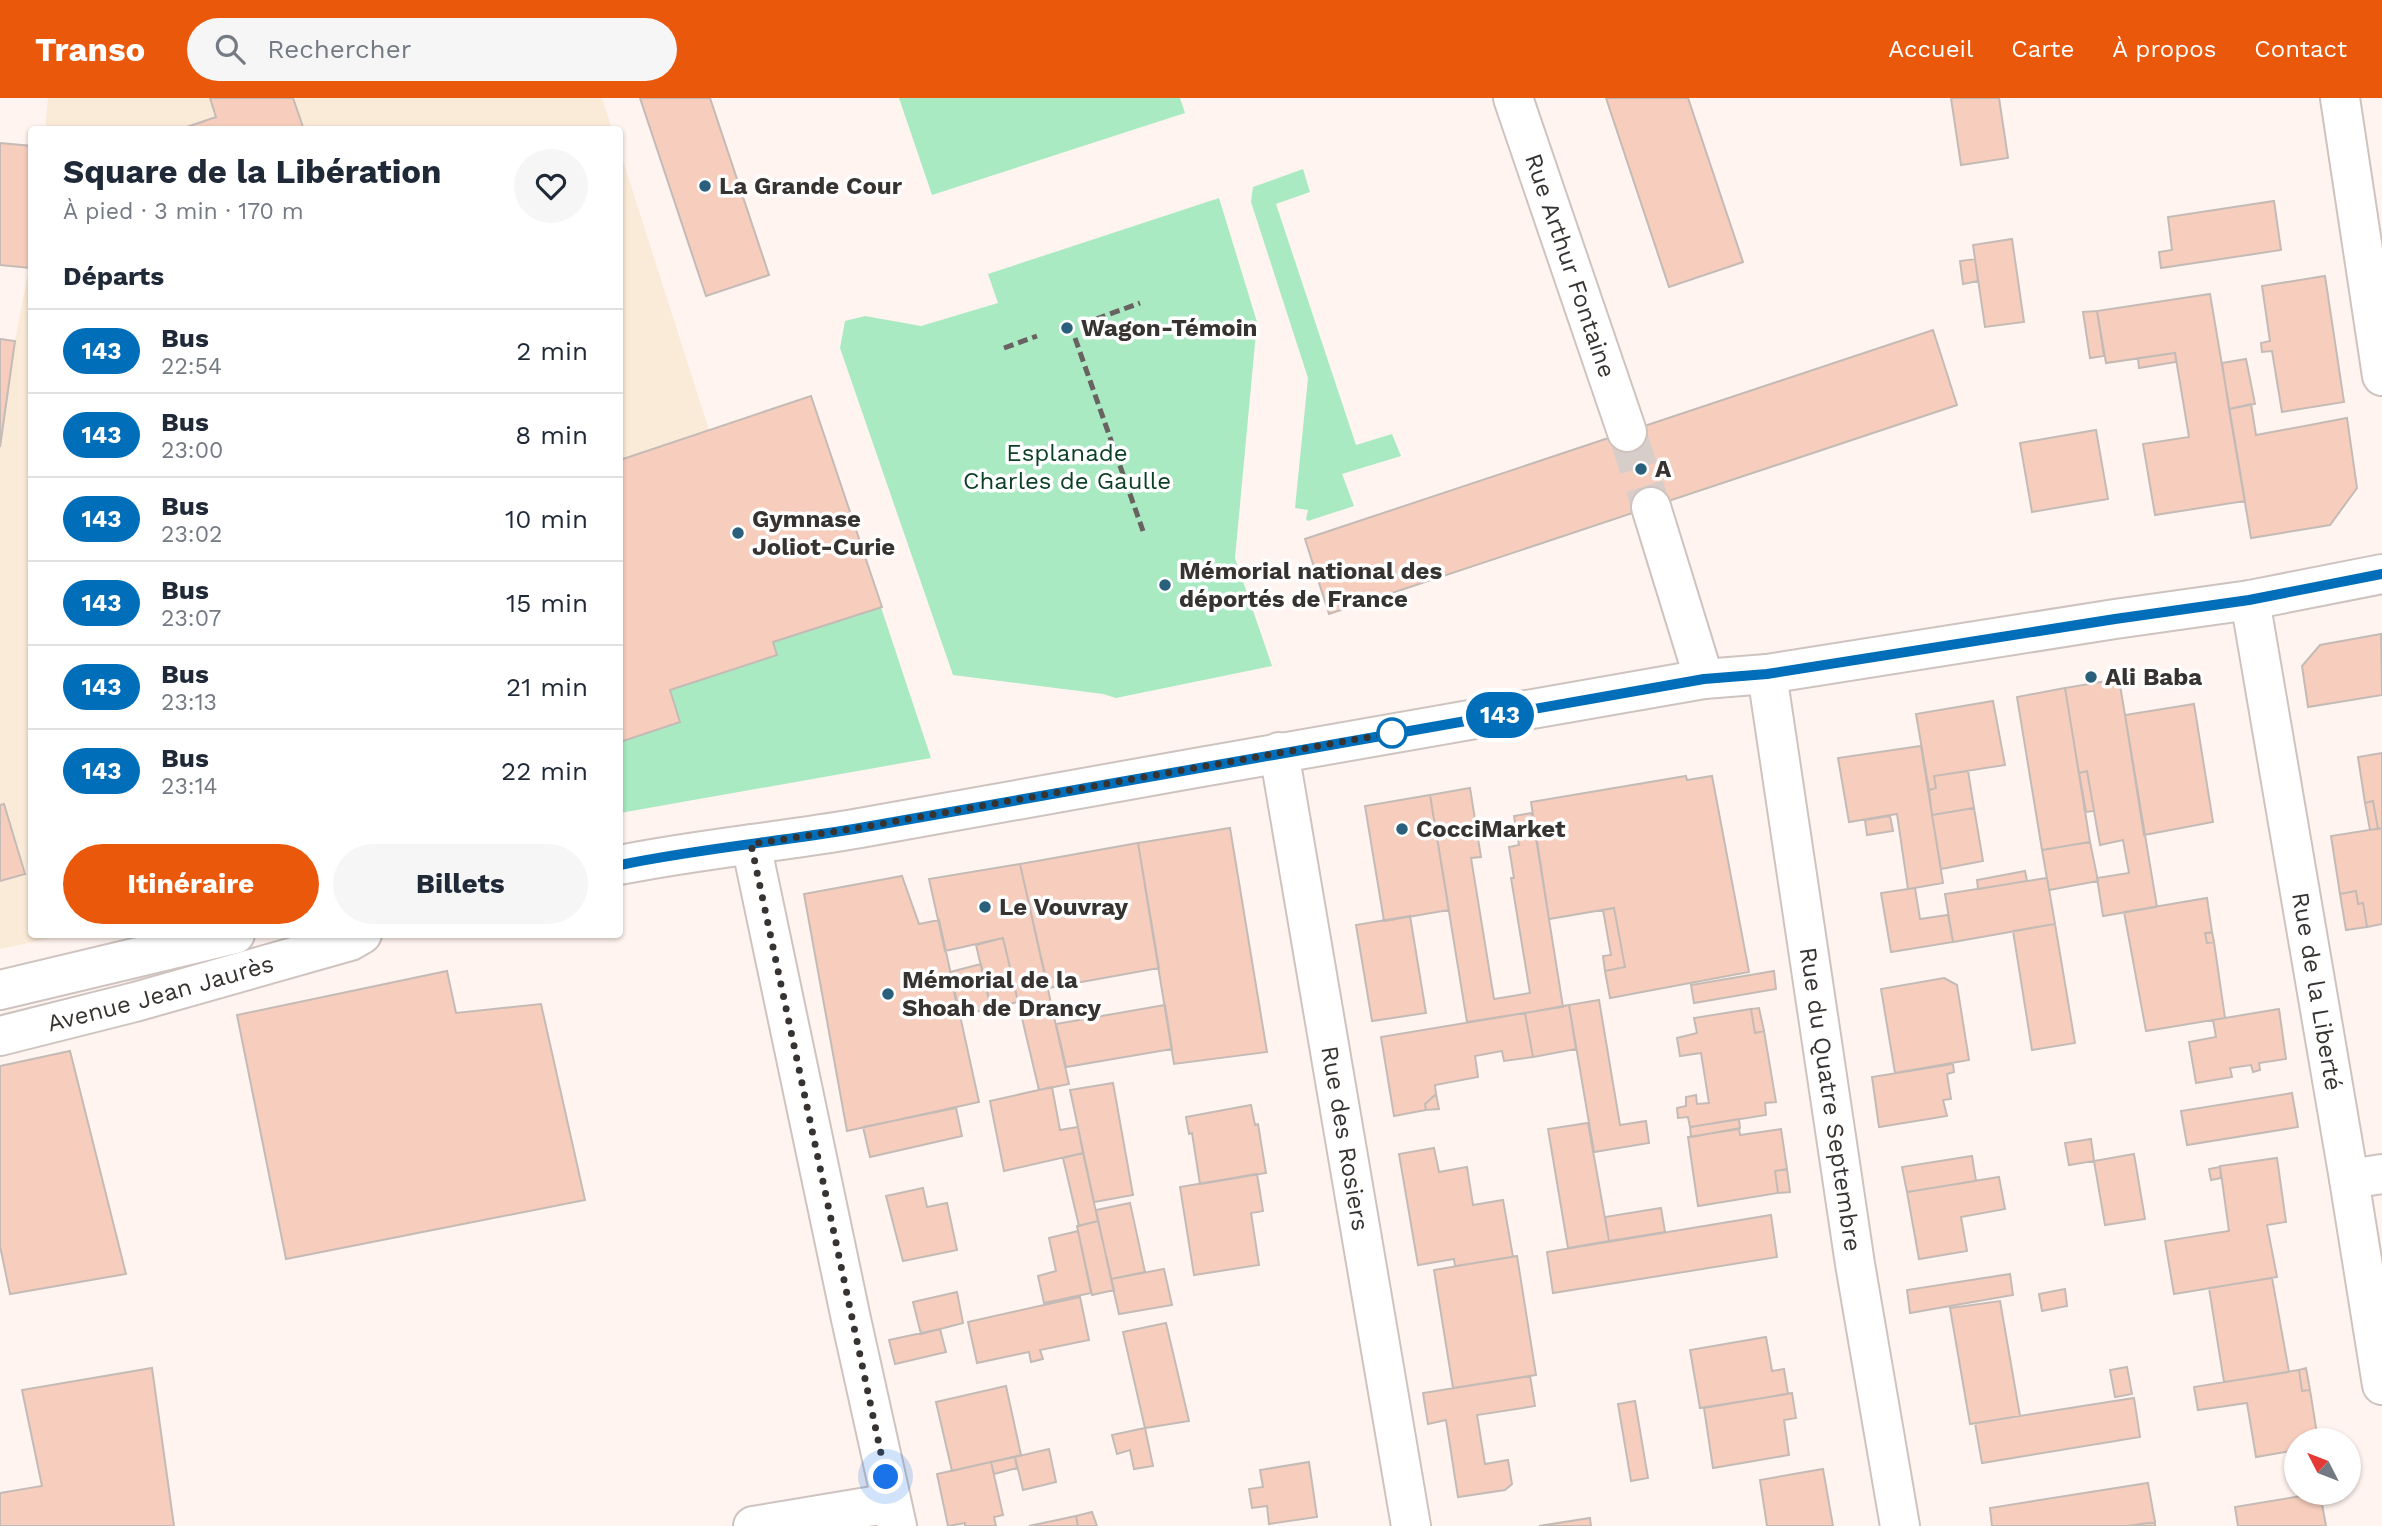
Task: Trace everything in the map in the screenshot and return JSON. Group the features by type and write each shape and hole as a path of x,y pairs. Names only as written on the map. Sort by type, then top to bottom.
{"street":[{"name":"Rue Arthur Fontaine","path":"1513,98 1627,432"},
{"path":"2340,98 2382,376"},
{"path":"1651,507 1704,679"},
{"path":"623,864 852,829 1704,679 1767,674 2249,600 2382,574"},
{"name":"Rue de la Liberté","path":"2249,600 2366,1176 2382,1385"},
{"name":"Rue du Quatre Septembre","path":"1767,674 1855,1264 1900,1526"},
{"name":"Rue des Rosiers","path":"1279,752 1410,1526"},
{"path":"751,844 894,1515 753,1526"},
{"name":"Avenue Jean Jaurès","path":"0,990 218,938"},
{"name":"Avenue Jean Jaurès","path":"0,1036 135,1002 355,938"}],"shaded area":[{"path":"48,98 602,98 611,126 45,126"},
{"path":"623,160 709,430 623,459"},
{"path":"28,273 28,938 52,938 0,949 0,447"}],"green space":[{"path":"899,98 1180,98 1185,113 932,195"},
{"path":"1303,169 1310,192 1276,204 1356,445 1392,434 1401,456 1342,474 1354,506 1308,521 1308,510 1295,508 1308,378 1251,202 1253,187"},
{"name":"Esplanade Charles de Gaulle","path":"1219,198 1257,322 1235,558 1272,666 1116,698 1103,694 953,675 840,348 845,321 865,316 921,326 998,303 988,274"},
{"name":"Gymnase Joliot-Curie","path":"811,396 931,758 623,812 623,459"}],"building":[{"path":"210,98 293,98 303,126 190,126 216,117"},
{"name":"La Grande Cour","path":"640,98 710,98 769,275 706,296"},
{"path":"1606,98 1688,98 1743,262 1669,287"},
{"path":"1951,98 1999,98 2008,158 1961,165"},
{"path":"0,143 28,146 28,268 0,265"},
{"path":"2274,201 2281,250 2161,268 2159,252 2172,250 2168,217"},
{"path":"2012,239 2024,322 1985,327 1973,245"},
{"path":"1975,259 1978,281 1963,284 1960,261"},
{"path":"2325,276 2344,402 2282,412 2272,351 2262,352 2261,343 2270,341 2262,286"},
{"path":"2210,294 2245,501 2155,515 2143,444 2189,437 2175,353 2106,363 2097,311"},
{"path":"2097,311 2104,356 2090,358 2083,312"},
{"name":"A","path":"1933,330 1957,405 1329,614 1305,539"},
{"path":"0,339 15,341 0,447"},
{"path":"2175,353 2176,362 2139,368 2138,358"},
{"path":"2246,359 2255,404 2229,409 2222,363"},
{"name":"Gymnase Joliot-Curie","path":"811,396 882,607 773,642 777,655 670,690 680,722 623,741 623,459"},
{"path":"2251,404 2256,435 2347,418 2357,488 2330,525 2251,538 2229,409"},
{"path":"2096,430 2108,499 2032,512 2020,443"},
{"path":"2381,634 2382,695 2308,707 2302,666 2320,645"},
{"path":"2119,679 2157,907 2103,916 2097,878 2129,873 2123,840 2100,845 2087,771 2079,773 2065,688"},
{"path":"2065,688 2090,842 2042,850 2017,697"},
{"path":"1993,701 2005,765 1934,776 1936,788 1929,790 1916,714"},
{"path":"2194,704 2213,822 2144,835 2125,715"},
{"path":"1921,746 1943,883 1908,889 1897,814 1849,822 1838,758"},
{"path":"2382,753 2382,828 2378,829 2373,801 2365,803 2358,757"},
{"path":"1968,771 1974,808 1932,815 1929,790 1936,788 1934,776"},
{"path":"2087,771 2094,811 2086,812 2079,773"},
{"path":"1686,776 1687,780 1712,776 1749,972 1610,998 1605,971 1625,967 1614,908 1549,919 1531,802"},
{"path":"1470,788 1481,857 1471,858 1494,999 1530,993 1511,878 1514,878 1509,847 1519,845 1514,816 1532,813 1563,1007 1467,1022 1430,795"},
{"path":"1430,795 1449,910 1384,921 1365,806"},
{"path":"2373,801 2378,829 2370,830 2365,803"},
{"path":"4,804 25,874 0,881 0,805"},
{"path":"1974,808 1983,861 1941,869 1932,815"},
{"path":"1890,816 1893,831 1867,835 1865,820"},
{"path":"1230,828 1267,1052 1174,1064 1138,843"},
{"path":"2382,828 2382,924 2367,927 2363,903 2358,904 2356,891 2340,894 2331,836"},
{"path":"2090,842 2098,881 2049,890 2042,850"},
{"path":"1138,843 1159,968 1048,988 1020,864"},
{"path":"1020,864 1069,1084 1039,1090 1003,938 945,951 929,879"},
{"path":"2025,871 2027,881 1978,889 1977,880"},
{"name":"Mémorial de la Shoah de Drancy","path":"902,876 919,924 939,920 979,1102 847,1131 804,894"},
{"path":"2047,878 2055,924 1953,942 1945,894"},
{"path":"1915,888 1920,919 1948,915 1953,942 1891,952 1881,893"},
{"path":"2356,891 2358,904 2363,903 2367,927 2346,930 2340,894"},
{"path":"2207,898 2212,932 2205,933 2207,943 2214,942 2225,1018 2146,1031 2124,912"},
{"path":"1614,908 1625,967 1605,971 1603,956 1611,955 1603,910"},
{"path":"1410,916 1426,1013 1372,1021 1356,925"},
{"path":"2055,924 2075,1043 2032,1050 2013,931"},
{"path":"2212,932 2214,942 2207,943 2205,933"},
{"path":"1003,938 1018,1002 991,1008 976,945"},
{"path":"981,964 991,1008 959,1016 950,972"},
{"path":"447,971 456,1013 541,1004 585,1200 286,1259 237,1015"},
{"path":"1774,971 1776,989 1694,1003 1691,985"},
{"path":"1944,978 1957,985 1969,1060 1895,1073 1881,989"},
{"path":"1599,1000 1620,1125 1646,1121 1649,1143 1594,1152 1569,1005"},
{"path":"1165,1005 1172,1049 1066,1067 1056,1024"},
{"path":"1569,1005 1576,1049 1533,1057 1525,1013"},
{"path":"1759,1008 1764,1031 1755,1033 1751,1009"},
{"path":"1751,1009 1755,1033 1764,1031 1776,1102 1765,1103 1766,1115 1690,1127 1688,1117 1678,1118 1677,1108 1686,1106 1686,1097 1696,1095 1697,1104 1709,1103 1701,1053 1680,1056 1677,1038 1697,1033 1694,1018"},
{"path":"2279,1009 2286,1059 2259,1063 2260,1070 2253,1072 2251,1065 2230,1068 2232,1077 2196,1083 2189,1042 2216,1037 2213,1020"},
{"path":"1525,1013 1533,1057 1504,1061 1502,1051 1475,1056 1478,1077 1435,1085 1436,1094 1425,1104 1426,1110 1394,1116 1381,1037"},
{"path":"70,1051 126,1274 10,1294 0,1246 0,1066"},
{"path":"1953,1064 1954,1072 1947,1074 1951,1099 1943,1100 1947,1116 1879,1127 1872,1077"},
{"path":"1113,1083 1133,1195 1094,1202 1070,1090"},
{"path":"1052,1087 1060,1130 1078,1127 1083,1153 1004,1171 990,1101"},
{"path":"2292,1093 2298,1127 2187,1145 2181,1111"},
{"path":"1436,1094 1439,1109 1426,1110 1425,1104"},
{"path":"1251,1105 1255,1125 1258,1124 1266,1173 1200,1184 1192,1133 1189,1134 1186,1117"},
{"path":"956,1108 962,1136 870,1157 863,1127"},
{"path":"1739,1119 1740,1128 1691,1137 1690,1127"},
{"path":"1588,1123 1609,1241 1568,1248 1548,1129"},
{"path":"1739,1129 1740,1135 1781,1129 1787,1169 1775,1171 1778,1193 1698,1206 1688,1137"},
{"path":"2091,1139 2094,1161 2069,1165 2065,1143"},
{"path":"1434,1148 1439,1172 1467,1167 1473,1205 1503,1200 1513,1257 1455,1266 1454,1259 1418,1265 1399,1154"},
{"path":"1083,1153 1098,1221 1079,1226 1063,1158"},
{"path":"2134,1154 2145,1219 2105,1225 2094,1161"},
{"path":"1972,1156 1976,1181 1907,1192 1902,1167"},
{"path":"2277,1158 2286,1222 2267,1225 2277,1277 2174,1294 2165,1241 2229,1231 2220,1166"},
{"path":"2220,1167 2221,1178 2211,1180 2209,1169"},
{"path":"1787,1169 1790,1192 1778,1193 1775,1171"},
{"path":"1257,1174 1263,1211 1251,1213 1259,1265 1194,1275 1180,1187"},
{"path":"1999,1177 2005,1209 1961,1217 1967,1251 1919,1259 1907,1192"},
{"path":"923,1188 927,1207 947,1203 957,1250 903,1261 886,1196"},
{"path":"1130,1203 1145,1272 1111,1279 1096,1210"},
{"path":"1661,1208 1665,1232 1609,1241 1605,1217"},
{"path":"1771,1215 1777,1257 1553,1293 1547,1252"},
{"path":"1098,1221 1114,1290 1092,1295 1077,1226"},
{"path":"1078,1231 1091,1293 1044,1303 1038,1276 1056,1271 1049,1238"},
{"path":"1517,1256 1536,1375 1453,1388 1434,1270"},
{"path":"1164,1269 1172,1305 1119,1314 1111,1279"},
{"path":"2010,1274 2013,1295 1910,1313 1907,1290"},
{"path":"2272,1278 2289,1372 2224,1382 2209,1288"},
{"path":"2065,1289 2067,1306 2042,1311 2039,1294"},
{"path":"957,1292 963,1323 921,1334 913,1302"},
{"path":"1080,1297 1089,1340 1040,1350 1043,1359 1031,1362 1029,1352 977,1363 968,1322"},
{"path":"2000,1301 2020,1416 1970,1424 1950,1308"},
{"path":"1166,1323 1189,1421 1145,1428 1123,1332"},
{"path":"940,1329 946,1352 895,1364 889,1340"},
{"path":"1766,1337 1772,1371 1784,1369 1788,1394 1700,1408 1690,1350"},
{"path":"2127,1367 2132,1394 2115,1397 2110,1370"},
{"path":"152,1368 174,1526 0,1526 0,1493 42,1486 22,1390"},
{"path":"2306,1368 2310,1390 2302,1391 2299,1370"},
{"path":"2299,1370 2302,1391 2310,1390 2316,1428 2284,1428 2284,1452 2256,1457 2247,1403 2198,1410 2194,1387"},
{"path":"1530,1376 1535,1406 1477,1415 1485,1464 1508,1460 1512,1484 1505,1490 1458,1497 1446,1420 1428,1424 1423,1393"},
{"path":"1006,1386 1021,1455 952,1471 936,1402"},
{"path":"1792,1393 1796,1418 1784,1420 1789,1455 1713,1468 1704,1408"},
{"path":"2134,1398 2140,1437 1982,1463 1975,1423"},
{"path":"1635,1401 1648,1478 1631,1481 1618,1404"},
{"path":"1145,1428 1153,1466 1134,1469 1130,1450 1117,1454 1112,1435"},
{"path":"1049,1449 1056,1482 1023,1490 1015,1457"},
{"path":"1015,1457 1017,1468 994,1474 991,1462"},
{"path":"991,1462 1003,1515 994,1517 996,1526 965,1526 965,1523 948,1526 937,1474"},
{"path":"1309,1462 1317,1517 1269,1524 1267,1506 1252,1508 1249,1489 1263,1487 1260,1470"},
{"path":"1823,1469 1833,1526 1767,1526 1760,1480"},
{"path":"2148,1483 2155,1522 2127,1526 1992,1526 1990,1508"},
{"path":"2284,1499 2284,1505 2322,1505 2326,1526 2238,1526 2235,1507"},
{"path":"1092,1512 1097,1526 1078,1526 1076,1516"},
{"path":"1076,1516 1078,1526 1029,1526"},
{"path":"1590,1518 1591,1526 1539,1526"},
{"path":"2155,1522 2155,1526 2127,1526"}],"tunnel":[{"path":"1627,432 1651,507"}],"railway":[{"path":"1096,319 1140,303"},
{"path":"1004,348 1037,336"},
{"path":"1075,338 1143,531"}],"bus line":[{"name":"143","path":"623,864 852,829 1704,679 1767,674 2249,600 2382,574"}],"place":[{"name":"La Grande Cour","path":"705,186"},
{"name":"Wagon-Témoin","path":"1067,328"},
{"name":"A","path":"1641,469"},
{"name":"Gymnase Joliot-Curie","path":"738,533"},
{"name":"Mémorial national des déportés de France","path":"1165,585"},
{"name":"Ali Baba","path":"2091,677"},
{"name":"CocciMarket","path":"1402,829"},
{"name":"Le Vouvray","path":"985,907"},
{"name":"Mémorial de la Shoah de Drancy","path":"888,994"}],"route":[{"path":"886,1477 751,844 852,829 1392,733"}]}
